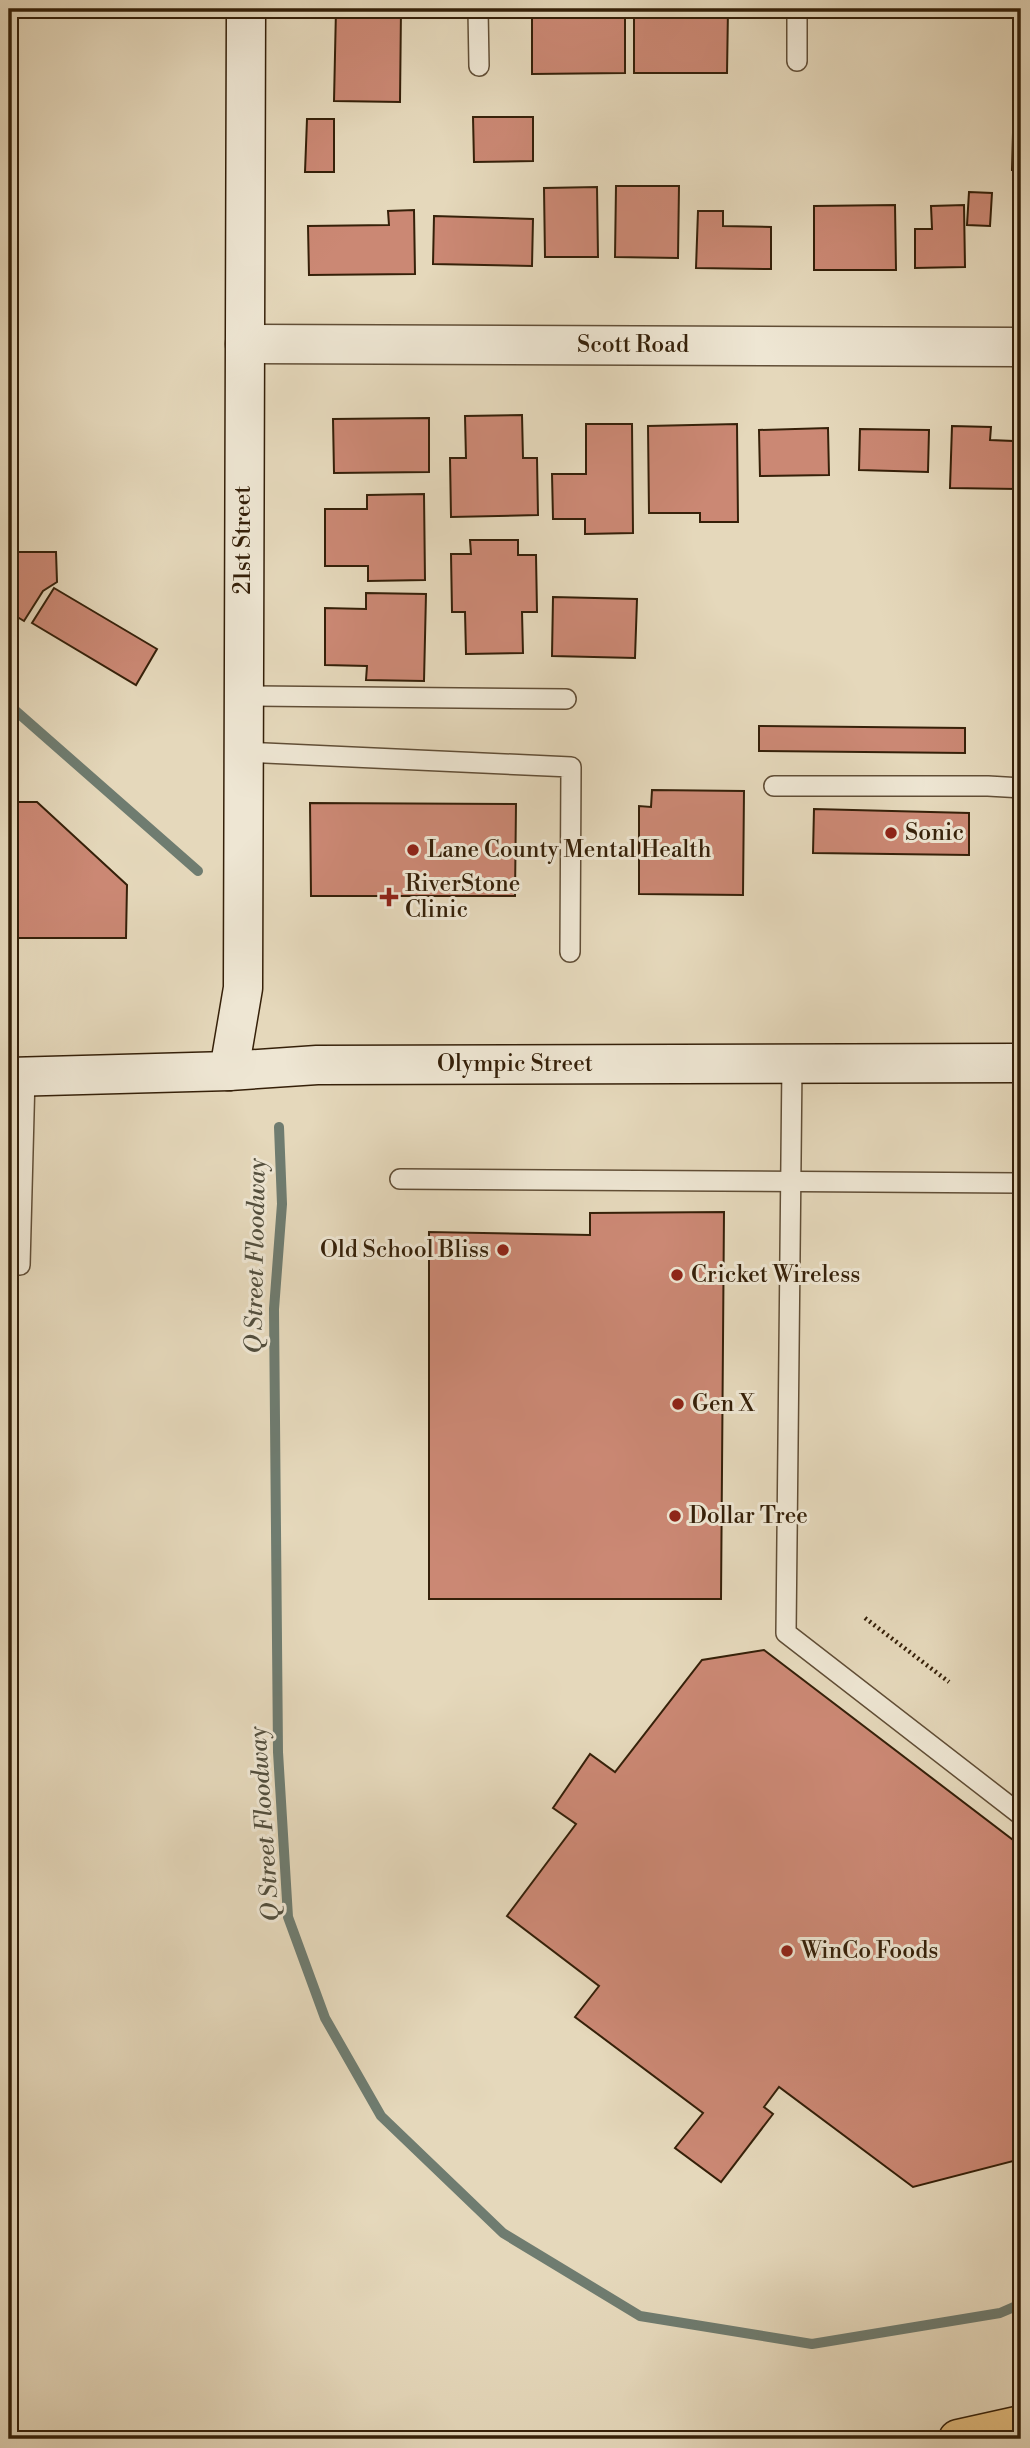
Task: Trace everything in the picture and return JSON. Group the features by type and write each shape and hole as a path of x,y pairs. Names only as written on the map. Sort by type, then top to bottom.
{"highway":[{"path":"958,2439 1021,2425"}],"street":[{"name":"21st Street","path":"229,1071 243,988 246,9"},
{"name":"Scott Road","path":"245,344 1021,347"},
{"name":"Olympic Street","path":"17,1077 229,1071 317,1065 1021,1063"}],"lane":[{"path":"478,9 479,66"},
{"path":"797,9 797,61"},
{"path":"243,696 566,699"},
{"path":"243,752 571,767 570,952"},
{"path":"774,786 1021,788"},
{"path":"792,1064 786,1633 1021,1815"},
{"path":"9,1265 20,1265 17,1077"},
{"path":"400,1179 1021,1183"}],"path":[{"path":"865,1618 948,1682"}],"building":[{"path":"336,9 401,9 400,102 334,101"},
{"path":"532,9 625,9 625,73 532,74"},
{"path":"634,9 728,9 727,73 634,73"},
{"path":"473,117 533,117 533,161 474,162"},
{"path":"307,119 334,119 334,172 305,172"},
{"path":"1013,133 1021,133 1021,170 1012,170"},
{"path":"616,186 679,186 678,258 615,257"},
{"path":"597,187 598,257 545,257 544,188"},
{"path":"969,192 992,193 990,226 967,225"},
{"path":"895,205 896,270 814,270 814,206"},
{"path":"964,205 965,267 915,268 915,229 932,229 931,206"},
{"path":"414,210 415,274 309,275 308,226 389,225 388,211"},
{"path":"698,211 723,211 723,226 771,227 771,269 696,268"},
{"path":"434,216 533,219 532,266 433,264"},
{"path":"522,415 523,458 537,458 538,515 451,517 450,458 466,458 465,416"},
{"path":"429,418 429,472 334,473 333,419"},
{"path":"586,424 632,424 633,533 585,534 585,519 553,519 552,474 586,474"},
{"path":"737,424 738,522 700,522 700,513 649,513 648,426"},
{"path":"952,426 991,427 990,440 1013,441 1013,449 1021,450 1021,489 950,488"},
{"path":"828,428 829,475 760,476 759,430"},
{"path":"860,429 929,430 928,472 859,470"},
{"path":"424,494 425,580 368,581 368,566 325,566 325,509 367,509 367,495"},
{"path":"470,540 518,540 518,555 536,555 537,612 522,612 523,653 466,654 465,612 452,612 451,554 471,554"},
{"path":"9,552 56,552 57,582 43,591 24,621 9,612"},
{"path":"54,588 157,649 136,685 32,623"},
{"path":"366,593 426,594 424,681 366,680 367,666 325,665 325,608 366,609"},
{"path":"553,597 637,599 635,658 552,656"},
{"path":"759,726 965,728 965,753 759,751"},
{"path":"652,790 744,791 743,895 639,894 639,806 651,807"},
{"path":"9,802 37,802 127,885 126,938 9,938"},
{"name":"Lane County Mental Health","path":"310,803 516,804 515,896 311,896"},
{"name":"Sonic","path":"814,809 969,813 969,855 813,853"},
{"path":"724,1212 721,1599 429,1599 429,1232 590,1235 590,1213"},
{"name":"WinCo Foods","path":"764,1650 1021,1846 1021,2159 913,2187 779,2087 764,2107 773,2114 721,2182 675,2148 703,2113 575,2017 599,1986 507,1916 576,1824 553,1808 590,1754 615,1772 702,1660"}],"waterway":[{"name":"Q Street Floodway","path":"9,705 198,871"},
{"name":"Q Street Floodway","path":"279,1127 282,1204 274,1309 278,1752 288,1917 325,2018 381,2116 503,2233 640,2316 812,2344 1000,2313 1021,2304"}],"place":[{"name":"Sonic","path":"891,833"},
{"name":"Lane County Mental Health","path":"413,850"},
{"name":"RiverStone Clinic","path":"389,897"},
{"name":"Old School Bliss","path":"503,1250"},
{"name":"Cricket Wireless","path":"677,1275"},
{"name":"Gen X","path":"678,1404"},
{"name":"Dollar Tree","path":"675,1516"},
{"name":"WinCo Foods","path":"787,1951"}]}
